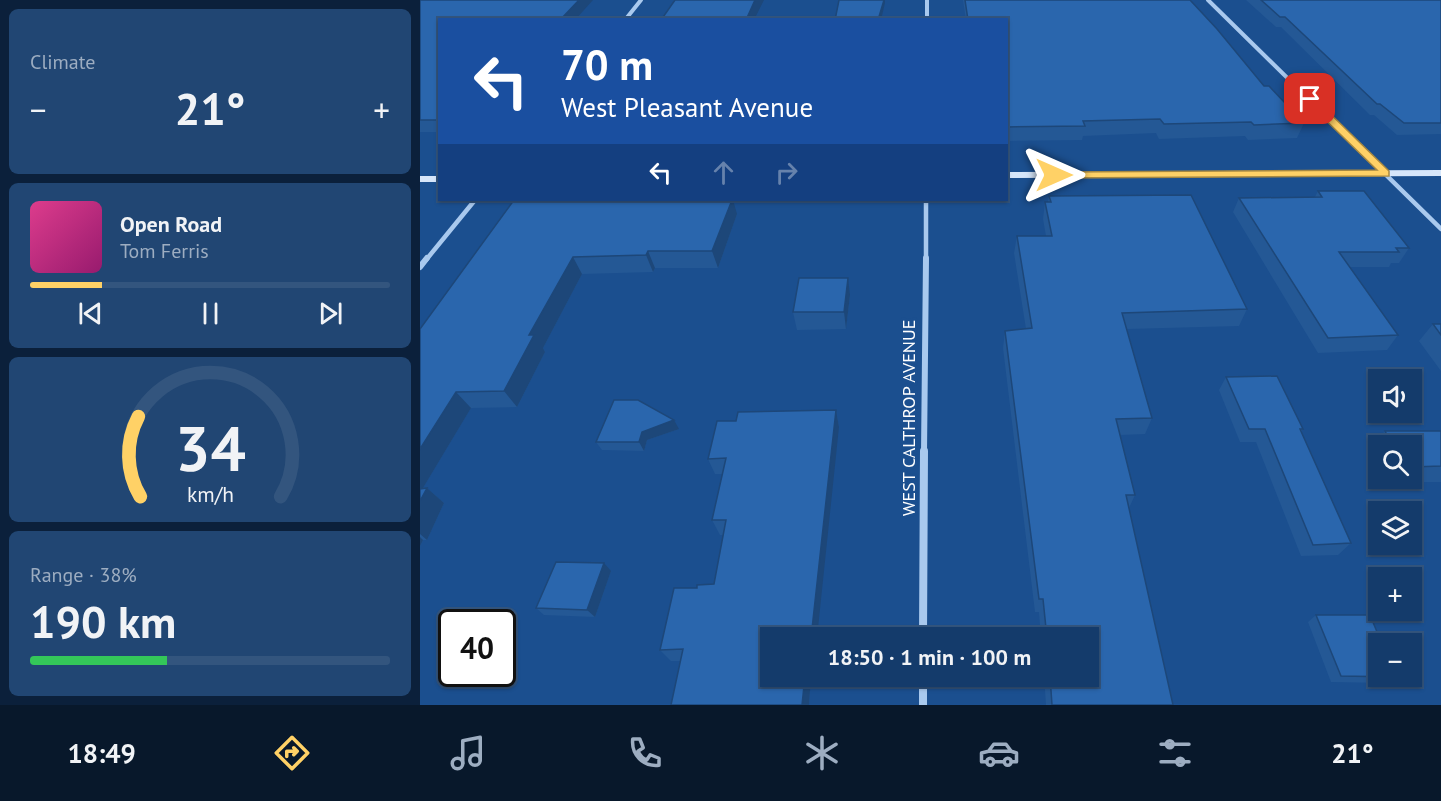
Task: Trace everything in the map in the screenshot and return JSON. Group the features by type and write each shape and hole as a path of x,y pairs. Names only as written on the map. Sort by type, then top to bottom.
{"street":[{"path":"627,18 641,0"},
{"path":"927,0 927,18"},
{"path":"1208,0 1441,229"},
{"path":"1008,175 1441,173"},
{"path":"420,180 438,179"},
{"path":"420,267 475,201"},
{"name":"WEST CALTHROP AVENUE","path":"923,627 926,201"},
{"path":"923,687 923,705"}],"building":[{"path":"420,0 579,0 562,18 438,18 438,120 420,120"},
{"path":"675,0 755,0 747,18 662,18"},
{"path":"839,0 884,0 879,18 835,18"},
{"path":"965,0 1190,0 1264,86 1269,86 1304,123 1164,124 1160,119 1083,121 1085,126 1008,127 1008,18 968,18"},
{"path":"1261,0 1441,0 1441,123 1404,123 1377,104 1285,17 1280,17"},
{"path":"1318,191 1364,191 1409,248 1396,248 1399,252 1339,252 1398,335 1328,338 1239,198 1322,197"},
{"path":"1191,195 1247,309 1122,313 1152,418 1116,419 1135,495 1126,495 1173,705 1052,705 1051,687 1099,687 1099,627 1046,627 1043,599 1039,599 1005,331 1032,328 1017,236 1052,236 1045,202 1051,202 1049,196"},
{"path":"513,201 732,201 712,251 648,251 646,255 573,257 529,335 534,335 504,391 456,392 420,449 420,329"},
{"path":"799,278 848,278 844,312 793,312"},
{"path":"1433,324 1441,324 1441,335"},
{"path":"1277,376 1303,429 1300,429 1351,543 1313,545 1265,429 1249,429 1226,377"},
{"path":"614,400 638,400 674,420 642,432 639,442 596,442"},
{"path":"836,410 812,627 760,627 760,687 804,687 802,705 671,705 683,649 660,650 674,588 697,588 697,585 714,584 726,520 712,520 726,458 708,459 717,421 736,421 738,412"},
{"path":"1385,431 1441,431 1441,466 1422,467 1422,435 1387,435"},
{"path":"427,488 420,501 420,489"},
{"path":"556,562 604,563 587,610 536,608"},
{"path":"1316,615 1368,615 1368,621 1372,621 1377,633 1368,633 1368,676 1341,676"}],"route":[{"path":"1054,175 1386,173 1310,99"}]}
